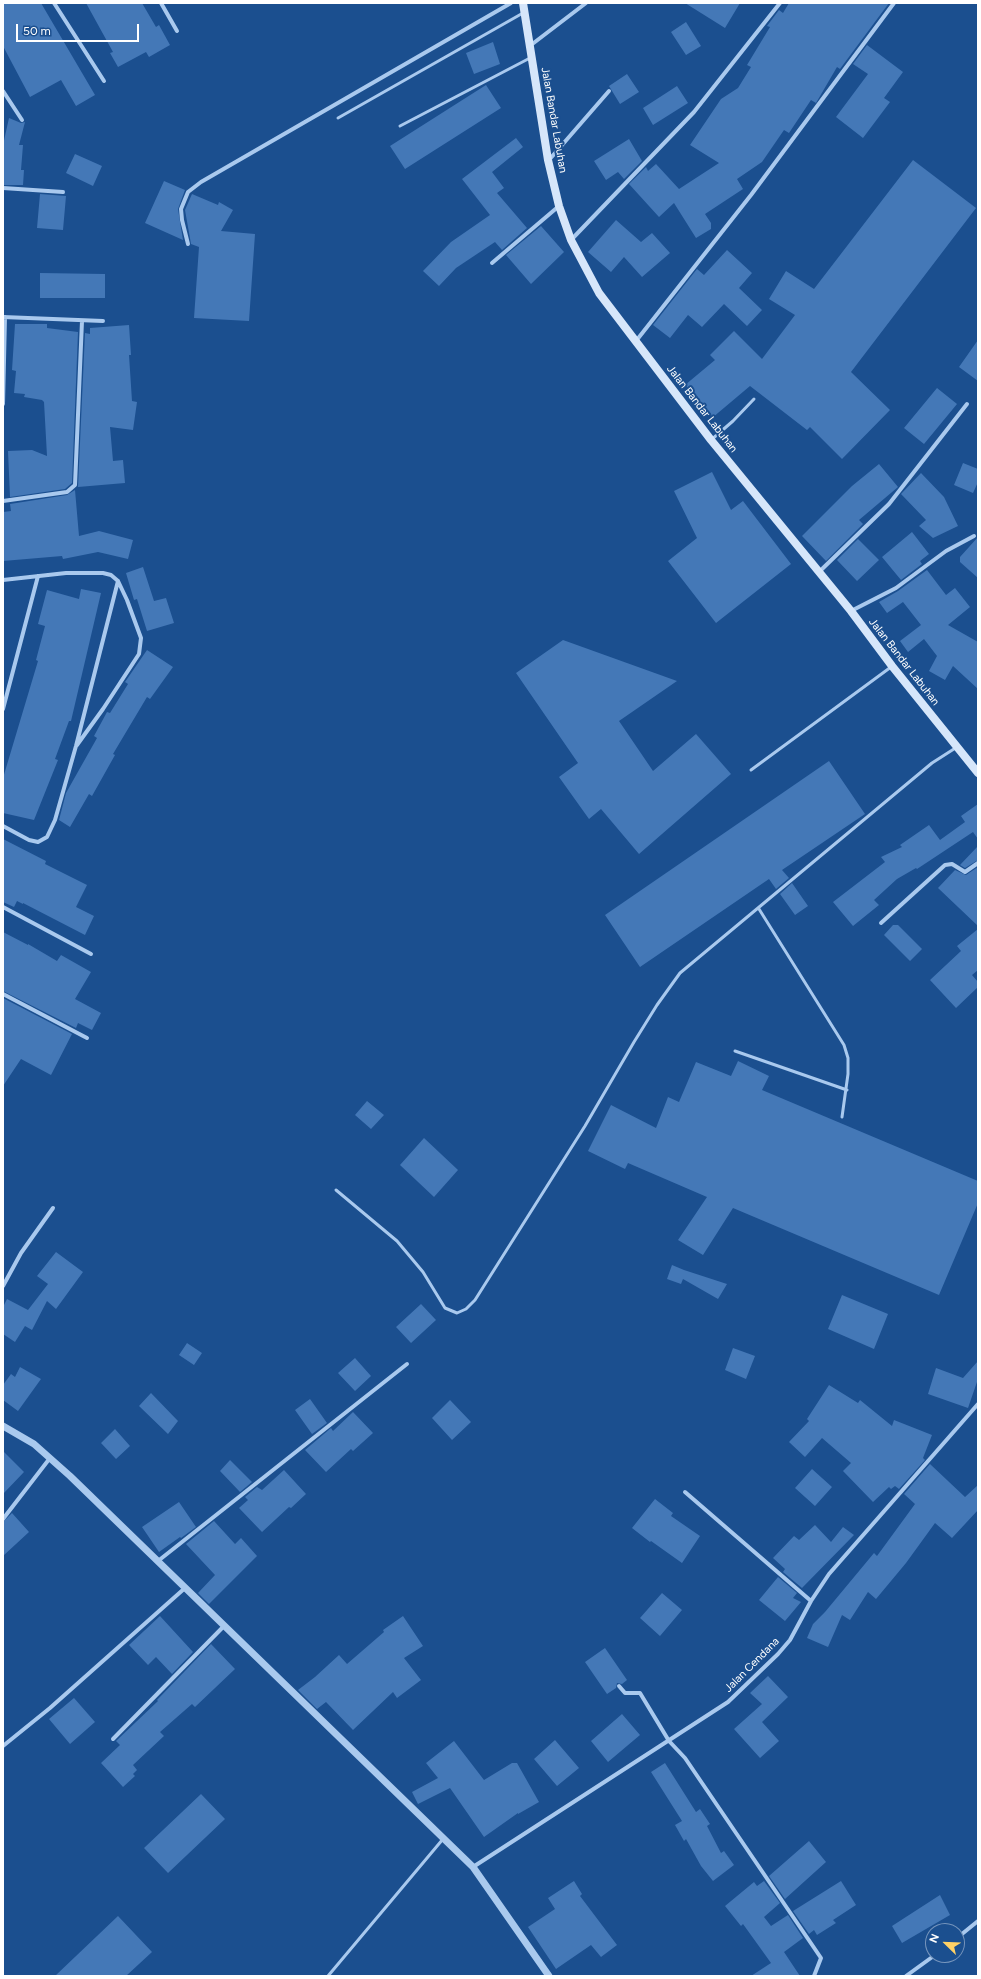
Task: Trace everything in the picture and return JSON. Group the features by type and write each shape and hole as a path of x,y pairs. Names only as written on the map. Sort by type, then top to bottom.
{"main road":[{"name":"Jalan Bandar Labuhan","path":"523,3 548,160 559,206 571,240 599,293 711,440 851,611 892,666 976,768"}],"street":[{"path":"54,3 104,81"},
{"path":"160,3 177,31"},
{"path":"188,244 181,209 188,192 201,182 511,3"},
{"path":"530,45 586,3"},
{"path":"571,240 694,112 780,3"},
{"path":"636,342 751,195 894,3"},
{"path":"3,91 22,120"},
{"path":"548,160 609,91"},
{"path":"3,188 63,192"},
{"path":"492,263 559,206"},
{"path":"3,404 4,317 103,321"},
{"path":"3,500 67,492 75,484 82,321"},
{"path":"819,572 889,504 967,404"},
{"path":"851,611 896,588 946,551 974,536"},
{"path":"3,580 94,572 111,575 118,581 133,614 141,638 139,654 117,689 76,746"},
{"path":"3,709 38,576"},
{"path":"3,826 29,840 38,842 47,837 55,820 76,746 118,581"},
{"path":"881,923 945,865 952,864 965,872 978,862"},
{"path":"3,907 91,954"},
{"path":"3,994 87,1038"},
{"path":"3,1286 21,1253 53,1208"},
{"path":"158,1561 407,1364"},
{"name":"Jalan Cendana","path":"473,1867 728,1702 778,1654 790,1640 811,1601 829,1574 978,1404"},
{"path":"3,1426 34,1444 50,1458 473,1867 549,1976"},
{"path":"3,1519 50,1458"},
{"path":"685,1492 811,1601"},
{"path":"3,1746 50,1708 185,1588"},
{"path":"113,1739 224,1626"},
{"path":"619,1686 625,1693 640,1693 669,1741 685,1758 821,1958 814,1976"},
{"path":"965,1932 978,1921"},
{"path":"906,1976 925,1962"}],"lane":[{"path":"338,118 525,12"},
{"path":"400,126 532,57"},
{"path":"711,440 733,421 754,399"},
{"path":"752,770 892,666"},
{"path":"336,1190 397,1241 423,1272 445,1308 457,1313 466,1309 475,1300 585,1126 657,1005 680,973 759,909 932,763 958,746"},
{"path":"759,909 844,1045 848,1058 847,1090 842,1117"},
{"path":"734,1051 847,1090"},
{"path":"328,1976 443,1839"}],"building":[{"path":"3,3 41,3 95,95 76,106 61,80 30,97 3,46"},
{"path":"86,3 142,3 156,27 159,25 170,45 149,57 146,52 118,67 110,53 113,52"},
{"path":"685,3 740,3 725,28"},
{"path":"789,3 889,3 840,69 837,67 816,103 811,100 789,133 784,130 762,162 737,179 743,189 705,214 711,223 711,229 696,238 674,203 659,217 629,184 646,167 648,171 656,164 679,189 719,163 690,145 721,99 738,88 751,67 747,65 770,27 767,26 779,10 783,13"},
{"path":"686,22 701,46 686,55 671,32"},
{"path":"493,42 500,64 474,74 466,53"},
{"path":"867,45 903,72 884,98 890,102 863,138 836,117 868,74 853,64"},
{"path":"627,74 639,92 620,104 609,86"},
{"path":"486,85 501,108 405,169 390,146"},
{"path":"677,86 688,103 653,125 643,108"},
{"path":"9,118 21,123 25,122 19,145 23,145 21,170 24,170 23,185 3,185 3,145"},
{"path":"516,138 523,147 492,172 504,188 497,193 527,228 502,250 495,242 456,268 439,286 423,271 451,242 490,215 462,179"},
{"path":"629,139 642,161 624,179 618,172 606,180 594,161"},
{"path":"75,154 102,166 93,186 66,173"},
{"path":"913,160 976,208 851,372 890,410 842,459 810,427 807,430 750,386 712,418 685,385 715,360 710,355 734,331 762,359 795,315 769,299 786,271 814,289"},
{"path":"164,181 185,190 178,209 183,240 145,223"},
{"path":"40,194 66,196 63,230 37,228"},
{"path":"192,194 218,205 219,202 233,210 221,231 255,234 249,321 194,318 199,247 191,244 185,210"},
{"path":"616,220 641,242 652,233 670,253 642,277 624,257 611,272 588,252"},
{"path":"541,226 564,252 531,284 506,255"},
{"path":"727,250 752,273 739,288 762,310 747,326 724,304 702,327 688,315 670,338 653,325 697,269 704,275"},
{"path":"40,273 105,274 105,298 40,298"},
{"path":"15,324 47,324 47,328 78,332 72,483 65,489 10,497 8,451 32,450 47,456 44,402 42,400 24,397 25,394 14,393 16,371 12,370"},
{"path":"129,325 132,401 137,402 133,430 110,427 113,461 123,460 125,483 78,487 85,333 90,334 90,328"},
{"path":"978,340 978,381 959,367"},
{"path":"937,388 957,404 924,444 904,428"},
{"path":"963,463 978,469 978,482 973,493 954,485"},
{"path":"879,464 898,487 859,520 863,524 826,561 802,536 852,486"},
{"path":"712,472 731,510 743,501 791,564 716,623 668,561 697,538 674,491"},
{"path":"921,473 944,497 958,526 933,538 919,526 926,520 901,494"},
{"path":"75,490 79,536 99,531 133,540 128,559 98,552 63,559 62,556 3,561 3,512 11,511 10,504 67,495"},
{"path":"912,532 929,554 920,561 922,564 901,580 882,557"},
{"path":"978,537 978,578 960,562 960,557"},
{"path":"858,539 879,560 857,581 837,560"},
{"path":"143,567 154,601 166,598 174,623 147,631 137,599 134,600 126,573"},
{"path":"927,570 946,595 955,588 970,607 948,625 978,642 978,689 953,666 945,680 929,671 937,656 924,639 908,652 900,641 921,625 903,602 887,613 879,602 898,591"},
{"path":"81,589 101,593 71,721 69,721 55,759 58,760 34,820 3,813 3,778 38,661 36,660 45,626 38,624 47,590 79,599"},
{"path":"563,640 677,681 619,721 653,771 696,734 731,774 639,854 601,809 589,819 559,777 578,763 516,673"},
{"path":"147,650 173,667 150,699 147,697 113,754 115,755 92,796 89,794 70,827 59,820 66,793 97,738 94,736 107,712 110,713 128,684 125,682"},
{"path":"829,761 865,814 782,870 789,878 776,889 769,879 640,967 605,915"},
{"path":"978,804 978,839 973,832 917,869 916,868 897,879 874,900 879,905 853,926 833,902 885,862 881,857 902,847 900,845 929,825 940,840 965,822 961,816"},
{"path":"3,839 46,861 45,864 87,885 76,907 94,916 85,935 23,903 17,901 14,907 3,902"},
{"path":"978,846 978,860 965,868 960,865"},
{"path":"978,867 978,926 938,888 955,870 966,875"},
{"path":"792,883 808,906 795,915 780,894"},
{"path":"893,925 898,925 922,949 910,961 884,935"},
{"path":"978,929 978,970 972,975 978,982 978,987 956,1008 930,980 961,951 957,946"},
{"path":"3,932 28,944 57,961 61,955 91,972 75,999 101,1013 92,1030 78,1023 76,1028 3,991"},
{"path":"3,998 72,1034 51,1075 21,1059 3,1086"},
{"path":"738,1061 769,1076 762,1090 978,1181 978,1203 939,1295 733,1208 703,1255 678,1240 707,1197 628,1163 625,1169 588,1151 611,1105 656,1128 668,1097 679,1102 696,1062 731,1076"},
{"path":"367,1101 384,1115 371,1129 355,1115"},
{"path":"424,1138 458,1170 434,1197 400,1165"},
{"path":"56,1252 83,1272 56,1309 47,1301 32,1330 25,1326 15,1342 3,1334 3,1307 7,1299 28,1310 48,1284 37,1276"},
{"path":"672,1265 727,1284 718,1299 683,1279 681,1284 667,1279"},
{"path":"842,1295 888,1314 874,1349 828,1329"},
{"path":"421,1304 436,1320 411,1343 396,1327"},
{"path":"187,1343 202,1353 194,1365 179,1355"},
{"path":"733,1348 755,1356 746,1379 725,1370"},
{"path":"355,1358 371,1376 355,1391 338,1373"},
{"path":"978,1361 978,1379 968,1408 928,1394 936,1368 963,1378"},
{"path":"20,1367 41,1379 18,1411 3,1400 3,1385 11,1374 15,1377"},
{"path":"829,1385 858,1403 860,1400 892,1426 894,1420 932,1435 923,1458 925,1460 899,1489 895,1486 891,1489 889,1487 873,1502 843,1471 851,1463 822,1438 805,1457 789,1442 809,1421 807,1419"},
{"path":"151,1393 178,1421 168,1434 139,1406"},
{"path":"310,1399 327,1423 312,1434 295,1410"},
{"path":"450,1400 471,1422 452,1440 432,1418"},
{"path":"353,1412 373,1433 353,1451 351,1449 326,1472 305,1450 331,1428 333,1431"},
{"path":"115,1429 130,1446 116,1459 101,1443"},
{"path":"3,1451 24,1472 3,1494"},
{"path":"230,1460 252,1482 240,1492 220,1471"},
{"path":"930,1464 965,1497 978,1485 978,1510 952,1538 935,1523 906,1563 876,1599 868,1592 850,1620 842,1615 828,1647 807,1638 813,1624 825,1612 874,1553 877,1556 915,1504 904,1494"},
{"path":"812,1469 832,1487 815,1506 795,1488"},
{"path":"284,1470 306,1494 291,1508 289,1507 262,1532 239,1508 248,1500 245,1497 257,1487 262,1490"},
{"path":"655,1499 673,1513 671,1516 700,1536 682,1563 632,1528"},
{"path":"179,1502 196,1527 159,1552 142,1527"},
{"path":"12,1513 29,1532 3,1556 3,1522"},
{"path":"214,1521 235,1544 241,1538 257,1556 209,1604 198,1593 215,1575 186,1544"},
{"path":"815,1525 831,1542 843,1527 854,1535 802,1588 783,1572 785,1569 773,1558 794,1536 799,1540"},
{"path":"778,1577 797,1593 793,1598 801,1602 785,1621 759,1600"},
{"path":"662,1593 682,1610 660,1636 640,1618"},
{"path":"160,1616 193,1652 172,1674 156,1657 148,1665 129,1645"},
{"path":"403,1616 423,1646 404,1658 421,1680 397,1698 393,1692 353,1730 326,1702 317,1709 298,1690 339,1655 347,1664 384,1632 383,1630"},
{"path":"211,1644 235,1669 195,1707 192,1704 160,1732 164,1736 133,1765 137,1770 133,1774 135,1776 123,1787 101,1763 120,1745 116,1741 158,1701 157,1700"},
{"path":"605,1648 627,1680 622,1684 617,1683 616,1688 607,1694 585,1662"},
{"path":"768,1676 788,1697 762,1722 779,1741 760,1758 734,1729 762,1704 750,1693"},
{"path":"74,1698 95,1722 70,1744 49,1719"},
{"path":"622,1714 640,1735 608,1762 591,1741"},
{"path":"555,1740 579,1768 557,1786 534,1759"},
{"path":"454,1741 484,1780 512,1763 517,1763 539,1802 518,1813 484,1837 450,1788 418,1804 412,1792 438,1778 426,1763"},
{"path":"665,1763 696,1812 700,1809 710,1824 707,1826 721,1853 724,1851 734,1865 713,1881 701,1866 686,1839 684,1841 675,1825 682,1821 651,1772"},
{"path":"201,1794 225,1819 168,1873 144,1848"},
{"path":"809,1841 826,1862 785,1899 769,1876"},
{"path":"574,1881 582,1894 580,1896 617,1945 601,1957 591,1945 556,1969 528,1927 555,1909 548,1898"},
{"path":"764,1881 780,1903 764,1917 771,1926 788,1915 803,1938 784,1952 800,1976 751,1976 771,1963 743,1924 741,1926 725,1906 754,1882 757,1886"},
{"path":"841,1881 856,1905 833,1920 836,1923 817,1935 814,1930 809,1934 793,1911"},
{"path":"940,1895 950,1915 936,1923 925,1923 925,1930 902,1943 892,1926"},
{"path":"118,1916 152,1952 126,1976 55,1976"}]}
